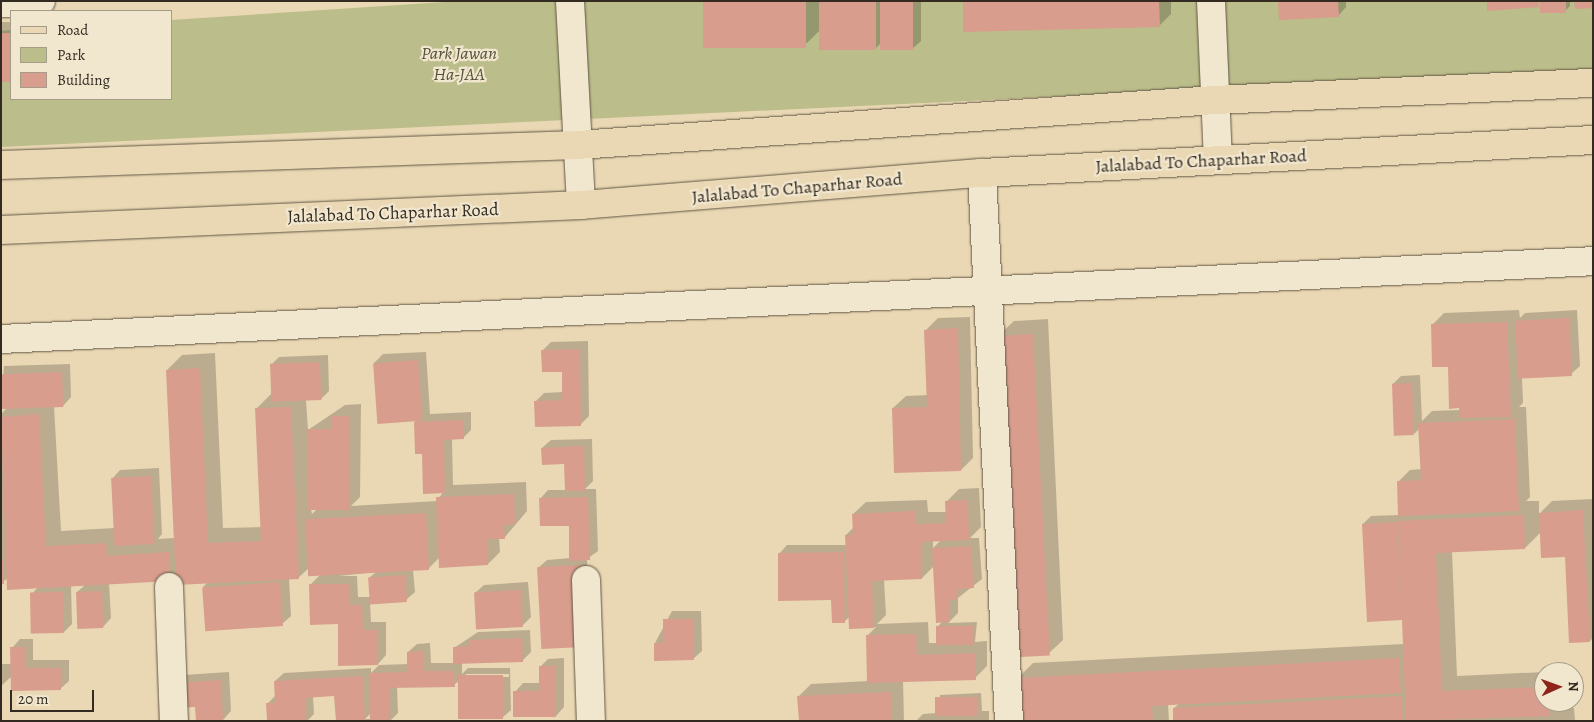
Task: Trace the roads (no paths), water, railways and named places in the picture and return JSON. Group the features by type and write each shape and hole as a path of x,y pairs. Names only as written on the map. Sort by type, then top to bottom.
{"main road":[{"path":"1,165 578,145 1215,100 1593,82"},
{"name":"Jalalabad To Chaparhar Road","path":"1,230 581,205 982,173 1593,140"}],"street":[{"path":"1,3 41,1"},
{"path":"570,1 581,205"},
{"path":"1211,1 1218,160"},
{"path":"982,173 1009,721"},
{"path":"1,339 1593,261"},
{"path":"586,580 591,721"},
{"path":"169,587 174,721"}],"park label":[{"name":"Park Jawan Ha-JAA","path":"459,64"}]}
